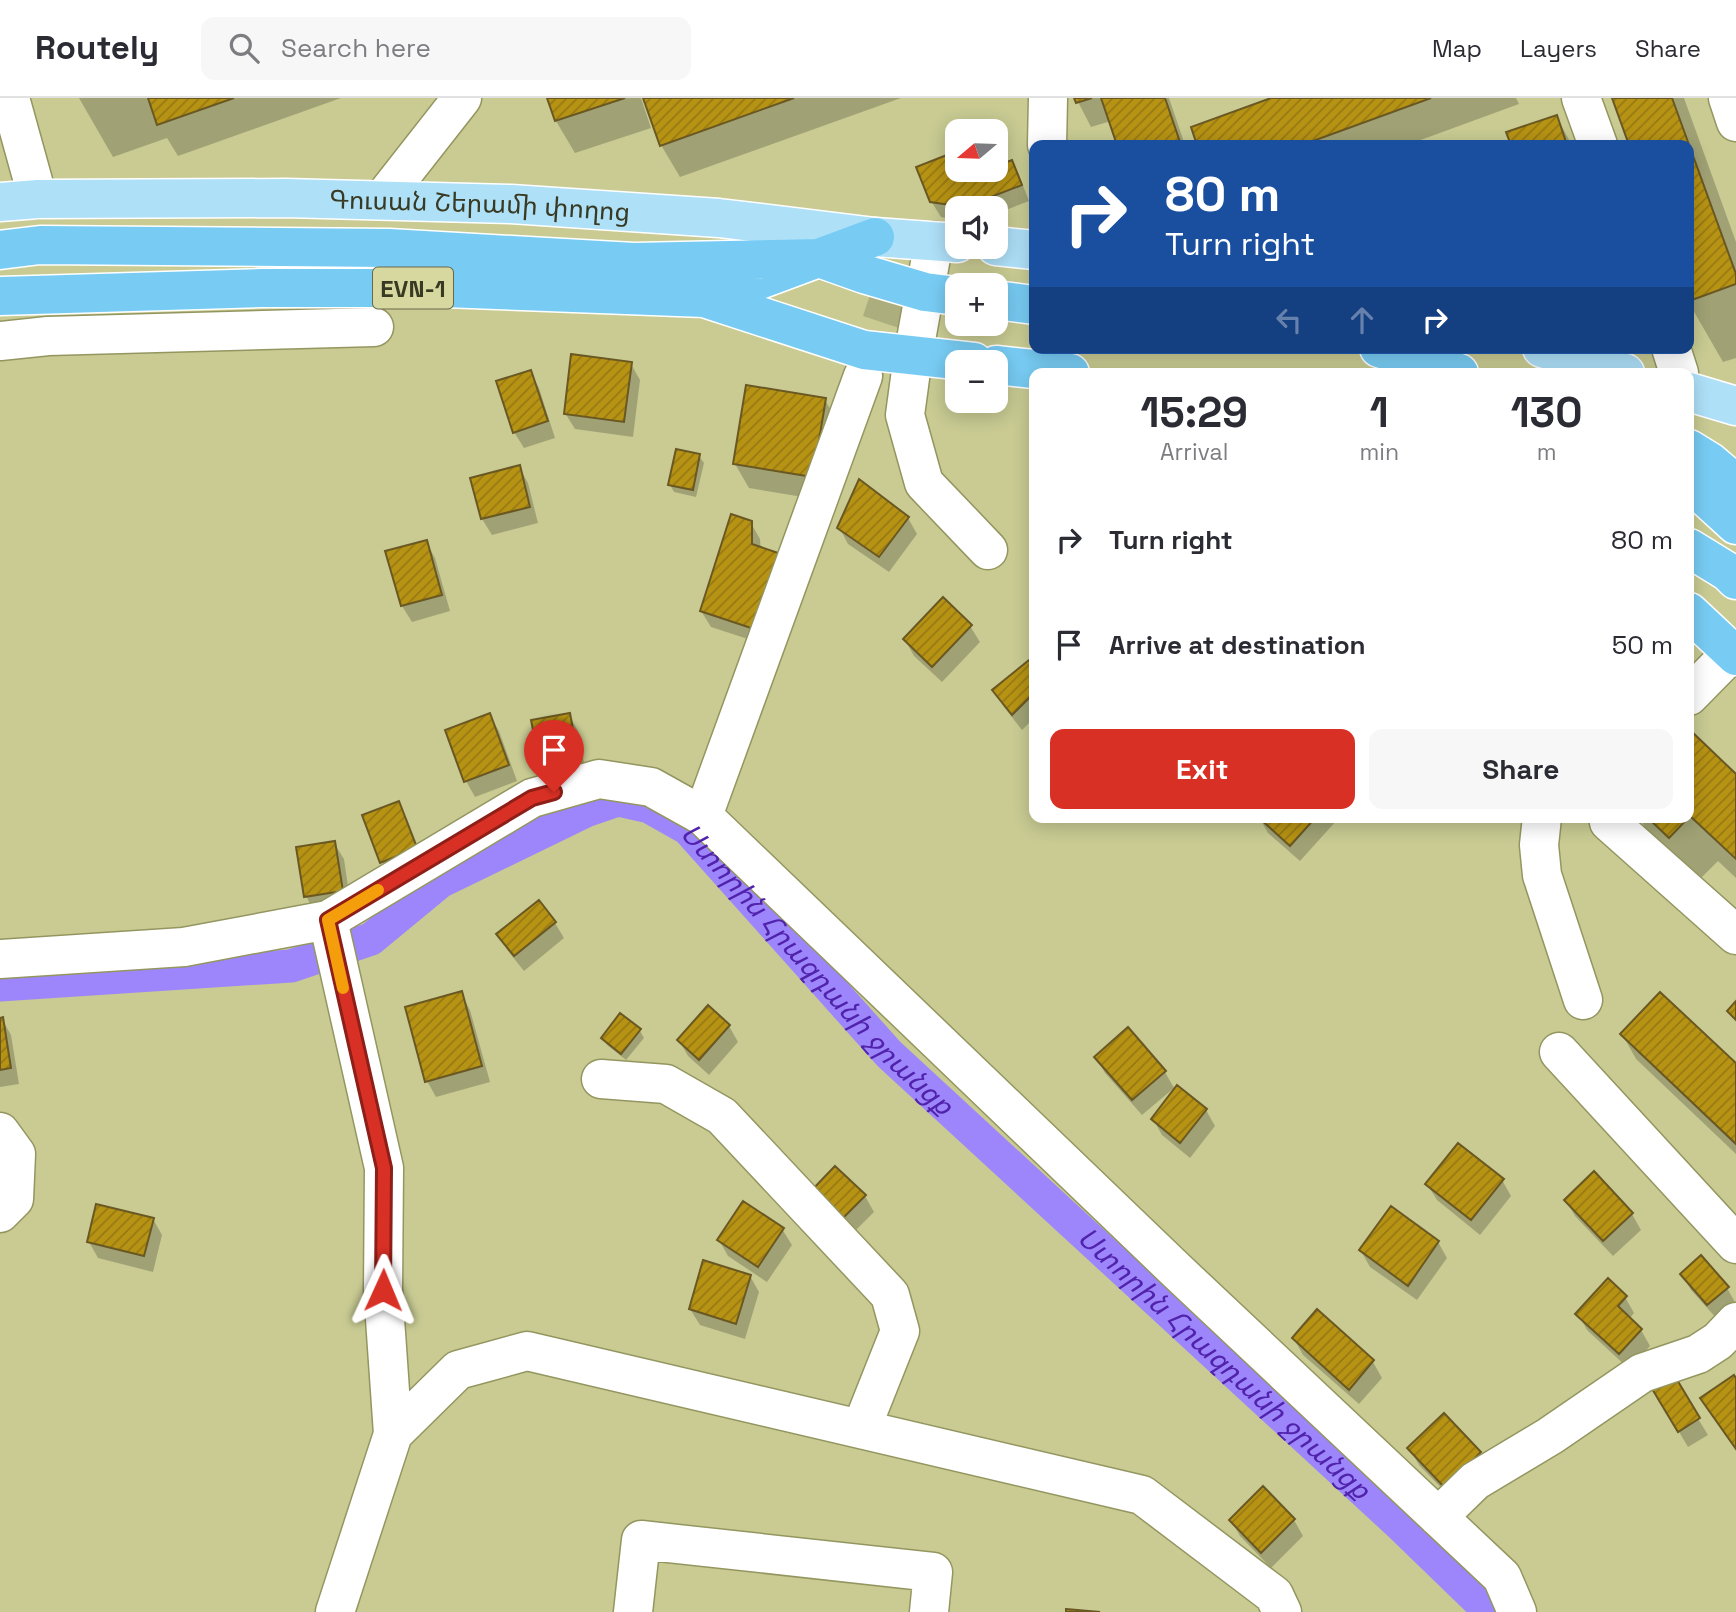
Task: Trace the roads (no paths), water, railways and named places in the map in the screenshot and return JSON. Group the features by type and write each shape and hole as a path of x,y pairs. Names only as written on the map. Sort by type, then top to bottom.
{"highway":[{"name":"EVN-1","path":"0,250 40,245 389,248 634,262 819,258"},
{"path":"819,258 864,274 922,260"},
{"path":"819,258 922,260"},
{"name":"EVN-1","path":"0,296 261,288 444,288 704,298 722,294 819,258"},
{"path":"704,298 864,350 945,359"},
{"path":"1008,302 1029,304"},
{"path":"1398,354 1443,368"},
{"path":"1008,366 1029,369"},
{"path":"1694,452 1736,484"},
{"path":"1694,487 1736,525"},
{"path":"1694,551 1736,580"},
{"path":"1694,616 1735,652"}],"main road":[{"name":"Գուսան Շերամի փողոց","path":"0,202 286,198 511,204 705,217 922,260"},
{"path":"1008,247 1029,249"},
{"path":"1562,354 1608,368"},
{"path":"1694,393 1736,406"}],"street":[{"path":"10,98 38,200"},
{"path":"382,200 462,98"},
{"path":"1047,140 1048,98"},
{"path":"1581,98 1596,140"},
{"path":"1728,98 1736,122"},
{"path":"922,260 905,415 924,483 988,550"},
{"path":"0,341 48,336 374,327"},
{"path":"703,816 863,376"},
{"path":"1694,691 1735,652"},
{"path":"0,959 184,947 330,928 532,798 599,779 651,787 703,816 1177,1271 1502,1577 1517,1612"},
{"path":"1541,823 1539,845 1542,875 1583,1000"},
{"path":"1610,823 1736,935"},
{"path":"330,928 384,1168 383,1290 393,1434 335,1612"},
{"path":"1559,1052 1736,1244"},
{"path":"601,1079 666,1084 722,1116 890,1295 900,1331 861,1429"},
{"path":"0,1132 16,1154 14,1199 0,1213"},
{"path":"1438,1517 1475,1481 1550,1436 1642,1373 1698,1354 1718,1341 1736,1322"},
{"path":"393,1434 458,1370 527,1351 1142,1495 1274,1595 1282,1612"},
{"path":"634,1612 641,1541 933,1572 929,1612"}],"waterway":[{"name":"Ստորին Հրազդանի ջրանցք","path":"0,985 291,966 371,939 440,882 586,811 618,800 649,807 688,829 889,1054 1396,1521 1485,1607 1487,1612"}],"tunnel":[{"path":"863,376 899,268"}]}
